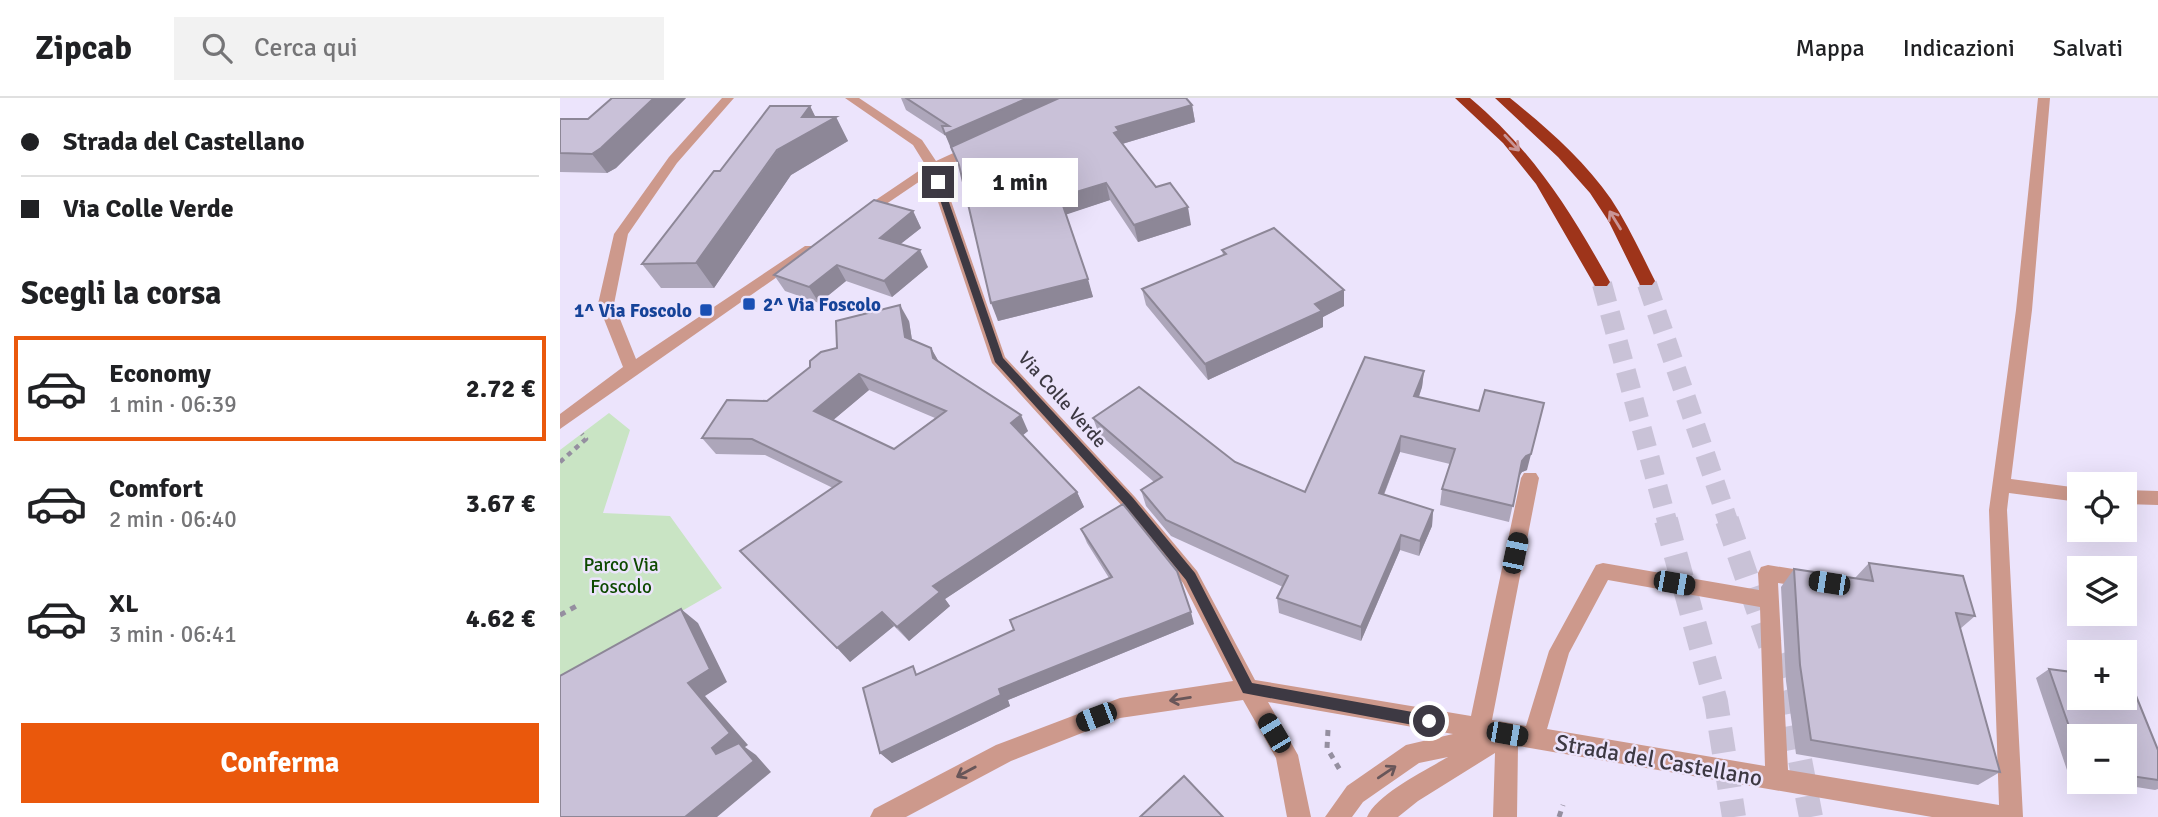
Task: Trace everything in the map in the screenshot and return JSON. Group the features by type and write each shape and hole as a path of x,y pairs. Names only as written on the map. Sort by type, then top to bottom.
{"highway":[{"path":"1462,98 1496,126 1525,156 1556,199 1601,282"},
{"path":"1502,98 1557,148 1596,190 1646,281"}],"street":[{"path":"632,369 606,304 621,234 673,160 728,98"},
{"name":"Via Colle Verde","path":"851,98 918,143 933,167 998,359 1129,502 1190,577 1248,689 1287,755 1299,817"},
{"path":"2011,817 1997,510 2024,310 2044,98"},
{"path":"852,221 933,167 992,140"},
{"path":"560,423 632,369 829,237"},
{"path":"1479,730 1530,478"},
{"path":"2002,484 2032,491 2067,494"},
{"path":"2137,497 2158,498"},
{"path":"1533,739 1559,651 1603,571 1769,600"},
{"path":"1777,780 1768,573 1829,583"},
{"name":"Strada del Castellano","path":"882,817 1004,753 1119,708 1248,689 2000,817"},
{"path":"1337,817 1354,794 1414,753 1507,734"},
{"path":"1505,815 1507,734"},
{"path":"1379,817 1410,793 1507,734"}],"path":[{"path":"560,615 580,604"},
{"path":"1328,704 1327,748 1354,794"},
{"path":"1559,817 1563,805"}],"green space":[{"name":"Parco Via Foscolo","path":"609,413 630,430 603,513 670,516 722,588 560,681 560,450"}],"building":[{"path":"612,98 654,98 592,154 560,153 560,119 588,119"},
{"path":"906,98 1028,98 945,134 942,126 949,126"},
{"path":"1059,98 1186,98 1192,105 1116,127 1119,131 1114,133 1156,187 1170,183 1188,207 1134,225 1106,183 1060,197 1088,279 991,303 959,165 951,147"},
{"path":"770,106 810,106 802,117 836,117 777,150 696,263 642,264 714,171 720,171"},
{"path":"874,200 913,211 880,238 920,250 884,281 837,265 809,287 774,275"},
{"path":"1274,228 1344,290 1315,304 1322,311 1205,364 1142,289 1226,254 1222,250"},
{"path":"900,305 905,337 931,348 933,358 1021,415 1011,423 1077,492 933,586 940,592 897,627 882,612 837,648 740,551 841,482 752,439 702,438 727,400 767,401 810,367 810,361 821,352 837,348 836,321","holes":["859,374 946,411 894,449 814,411"]},
{"path":"1365,357 1424,371 1414,396 1479,411 1485,390 1544,403 1531,454 1522,461 1513,506 1442,489 1455,449 1401,436 1379,493 1433,510 1420,541 1401,535 1361,627 1277,598 1288,576 1166,520 1141,490 1162,477 1093,418 1139,387 1235,462 1305,492"},
{"path":"1123,504 1177,571 1191,612 999,689 1001,695 880,753 863,688 913,666 916,675 1014,630 1010,620 1112,577 1081,529"},
{"path":"1869,563 1963,576 1975,616 1956,613 2000,772 1811,740 1800,665 1794,569 1873,581"},
{"path":"681,609 710,669 688,683 730,733 712,748 716,754 739,743 754,761 685,817 560,817 560,676"},
{"path":"2049,669 2067,671 2067,710 2137,710 2137,698 2158,750 2158,780 2137,777 2137,724 2068,724"},
{"path":"1184,776 1223,817 1140,817"}],"tunnel":[{"path":"1646,281 1648,286"},
{"path":"1601,282 1602,286"},
{"path":"1602,284 1667,521"},
{"path":"1647,284 1728,521"},
{"path":"1666,520 1716,702 1734,817"},
{"path":"1727,520 1788,697 1811,817"}],"place":[{"name":"2^ Via Foscolo","path":"749,304"},
{"name":"1^ Via Foscolo","path":"706,310"}],"route":[{"path":"938,182 998,359 1129,502 1190,577 1248,689 1429,721"}]}
